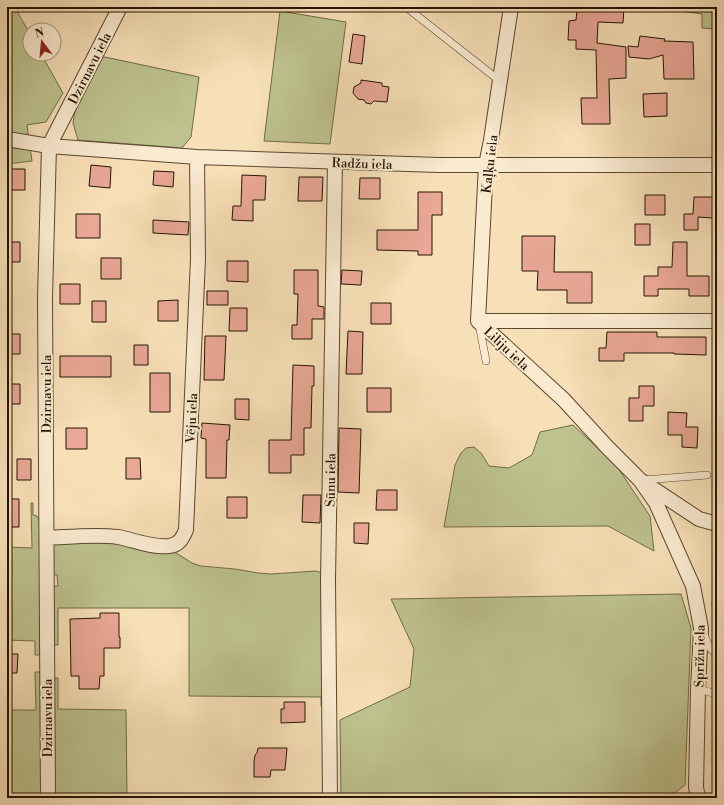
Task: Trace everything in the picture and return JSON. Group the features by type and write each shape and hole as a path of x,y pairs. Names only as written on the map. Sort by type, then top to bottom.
{"street":[{"name":"Dzirnavu iela","path":"48,798 46,298 49,146 120,7"},
{"name":"Kaļķu iela","path":"478,321 486,165 511,7"},
{"name":"Radžu iela","path":"7,139 49,146 197,157 439,165 717,165"},
{"name":"Vēju iela","path":"47,538 104,536 118,537 160,546 170,546 178,543 183,538 186,530 198,259 197,157"},
{"name":"Sūnu iela","path":"330,798 328,580 335,162"},
{"name":"Liliju iela","path":"478,321 717,321"},
{"name":"Liliju iela","path":"478,321 564,400 640,480 699,519 717,524"},
{"name":"Sprīžu iela","path":"640,480 656,503 693,586 701,628 696,787 698,798"}],"lane":[{"path":"406,7 500,81"},
{"path":"478,321 486,361"},
{"path":"640,480 707,475"},
{"path":"701,628 706,641 717,655"},
{"path":"698,689 717,694"}],"green space":[{"path":"7,7 20,7 18,13 23,22 22,62 46,62 63,93 46,122 27,125 32,161 7,164"},
{"path":"660,7 717,7 717,29 702,28 702,14"},
{"path":"280,11 346,22 330,144 264,141"},
{"path":"100,56 199,77 191,137 182,148 78,140 73,123 75,111"},
{"path":"573,425 616,465 650,516 654,551 608,526 444,527 455,465 461,453 466,448 474,447 481,453 489,466 509,468 532,455 540,432"},
{"path":"31,503 33,503 33,515 37,516 40,522 40,655 35,655 35,641 7,640 7,547 32,548"},
{"path":"99,538 173,551 192,563 201,566 271,574 316,571 322,573 326,706 321,706 321,697 189,696 189,608 58,608 58,645 54,645 53,586 58,586 57,575 53,575 53,546 56,543"},
{"path":"681,594 691,628 685,785 668,798 341,798 340,720 410,687 414,649 391,599"},
{"path":"717,601 717,640 714,640 712,602"},
{"path":"35,672 40,672 41,798 7,798 7,710 36,710"},
{"path":"55,678 58,678 58,709 126,710 127,798 54,798 53,697"}],"building":[{"path":"590,7 624,7 623,23 598,22 597,43 626,47 626,78 609,79 610,124 582,124 581,98 597,98 596,50 576,49 576,40 568,40 569,21 576,20 577,10 590,9"},
{"path":"353,34 365,36 362,64 349,62"},
{"path":"640,36 665,39 664,41 693,42 694,79 664,79 663,55 649,59 629,57 628,46 638,47"},
{"path":"361,80 382,83 382,86 389,87 387,102 374,101 371,104 366,103 364,100 358,99 353,93 354,87 361,83"},
{"path":"667,93 667,116 644,117 643,94"},
{"path":"91,165 111,167 110,188 89,186"},
{"path":"11,169 25,169 25,190 11,190"},
{"path":"154,171 174,172 173,187 153,185"},
{"path":"242,175 266,176 265,200 253,200 253,221 232,220 233,206 241,206"},
{"path":"299,177 323,177 322,201 298,201"},
{"path":"360,178 380,178 380,199 359,199"},
{"path":"418,192 442,192 442,215 432,215 432,255 418,255 418,251 377,250 377,230 418,230"},
{"path":"645,195 665,195 665,215 645,215"},
{"path":"694,197 713,197 713,218 698,217 698,230 684,230 684,214 693,214"},
{"path":"76,214 100,214 100,238 76,238"},
{"path":"153,220 189,222 188,235 153,233"},
{"path":"635,224 650,224 650,245 635,245"},
{"path":"522,236 555,236 554,272 592,272 592,303 567,303 567,290 537,290 538,271 522,271"},
{"path":"7,242 20,242 20,262 7,262"},
{"path":"673,242 687,242 687,276 709,276 709,296 689,296 689,289 658,289 658,296 644,296 644,276 658,276 658,267 672,267"},
{"path":"101,258 121,258 121,279 101,279"},
{"path":"227,261 248,261 248,282 227,281"},
{"path":"294,270 318,270 318,306 324,307 324,319 312,319 312,339 292,339 292,325 297,325 298,294 294,294"},
{"path":"342,270 362,271 361,285 341,284"},
{"path":"60,284 80,284 80,304 60,304"},
{"path":"207,291 228,291 228,305 207,305"},
{"path":"178,300 178,321 158,321 158,301"},
{"path":"92,301 106,301 106,322 92,322"},
{"path":"371,303 391,303 391,324 371,324"},
{"path":"230,308 247,308 247,331 229,331"},
{"path":"348,331 363,332 362,374 346,374"},
{"path":"607,332 657,332 657,337 706,337 706,355 674,353 624,353 624,361 599,361 599,348 606,348"},
{"path":"7,334 20,334 20,354 7,354"},
{"path":"205,336 226,336 224,380 204,380"},
{"path":"134,345 148,345 148,365 134,365"},
{"path":"60,356 111,356 111,377 60,377"},
{"path":"293,365 314,366 311,428 304,428 304,455 291,455 291,473 269,473 269,440 291,440"},
{"path":"150,373 170,373 170,412 150,412"},
{"path":"7,384 20,384 20,404 7,404"},
{"path":"639,386 654,386 654,406 643,406 643,421 629,421 629,398 639,398"},
{"path":"367,388 391,388 391,412 367,412"},
{"path":"235,399 249,399 249,420 235,419"},
{"path":"668,412 687,413 686,427 698,427 697,448 682,447 682,435 668,435"},
{"path":"202,423 230,425 229,440 227,440 226,478 206,478 206,439 201,438"},
{"path":"66,428 87,428 87,449 66,449"},
{"path":"339,428 361,429 359,493 338,492"},
{"path":"126,458 140,458 141,479 126,479"},
{"path":"17,459 31,459 31,480 17,480"},
{"path":"377,490 397,490 397,510 376,510"},
{"path":"303,495 321,495 320,523 302,522"},
{"path":"227,497 247,497 247,518 227,518"},
{"path":"7,499 19,499 19,527 7,527"},
{"path":"354,523 369,523 368,544 354,543"},
{"path":"100,613 119,613 120,648 104,648 104,676 100,676 99,689 79,689 79,676 71,676 70,619 100,618"},
{"path":"7,654 18,654 17,673 7,673"},
{"path":"284,702 305,702 305,722 281,723 281,709 284,709"},
{"path":"258,748 287,748 285,770 271,770 270,777 254,777 254,761"}]}
